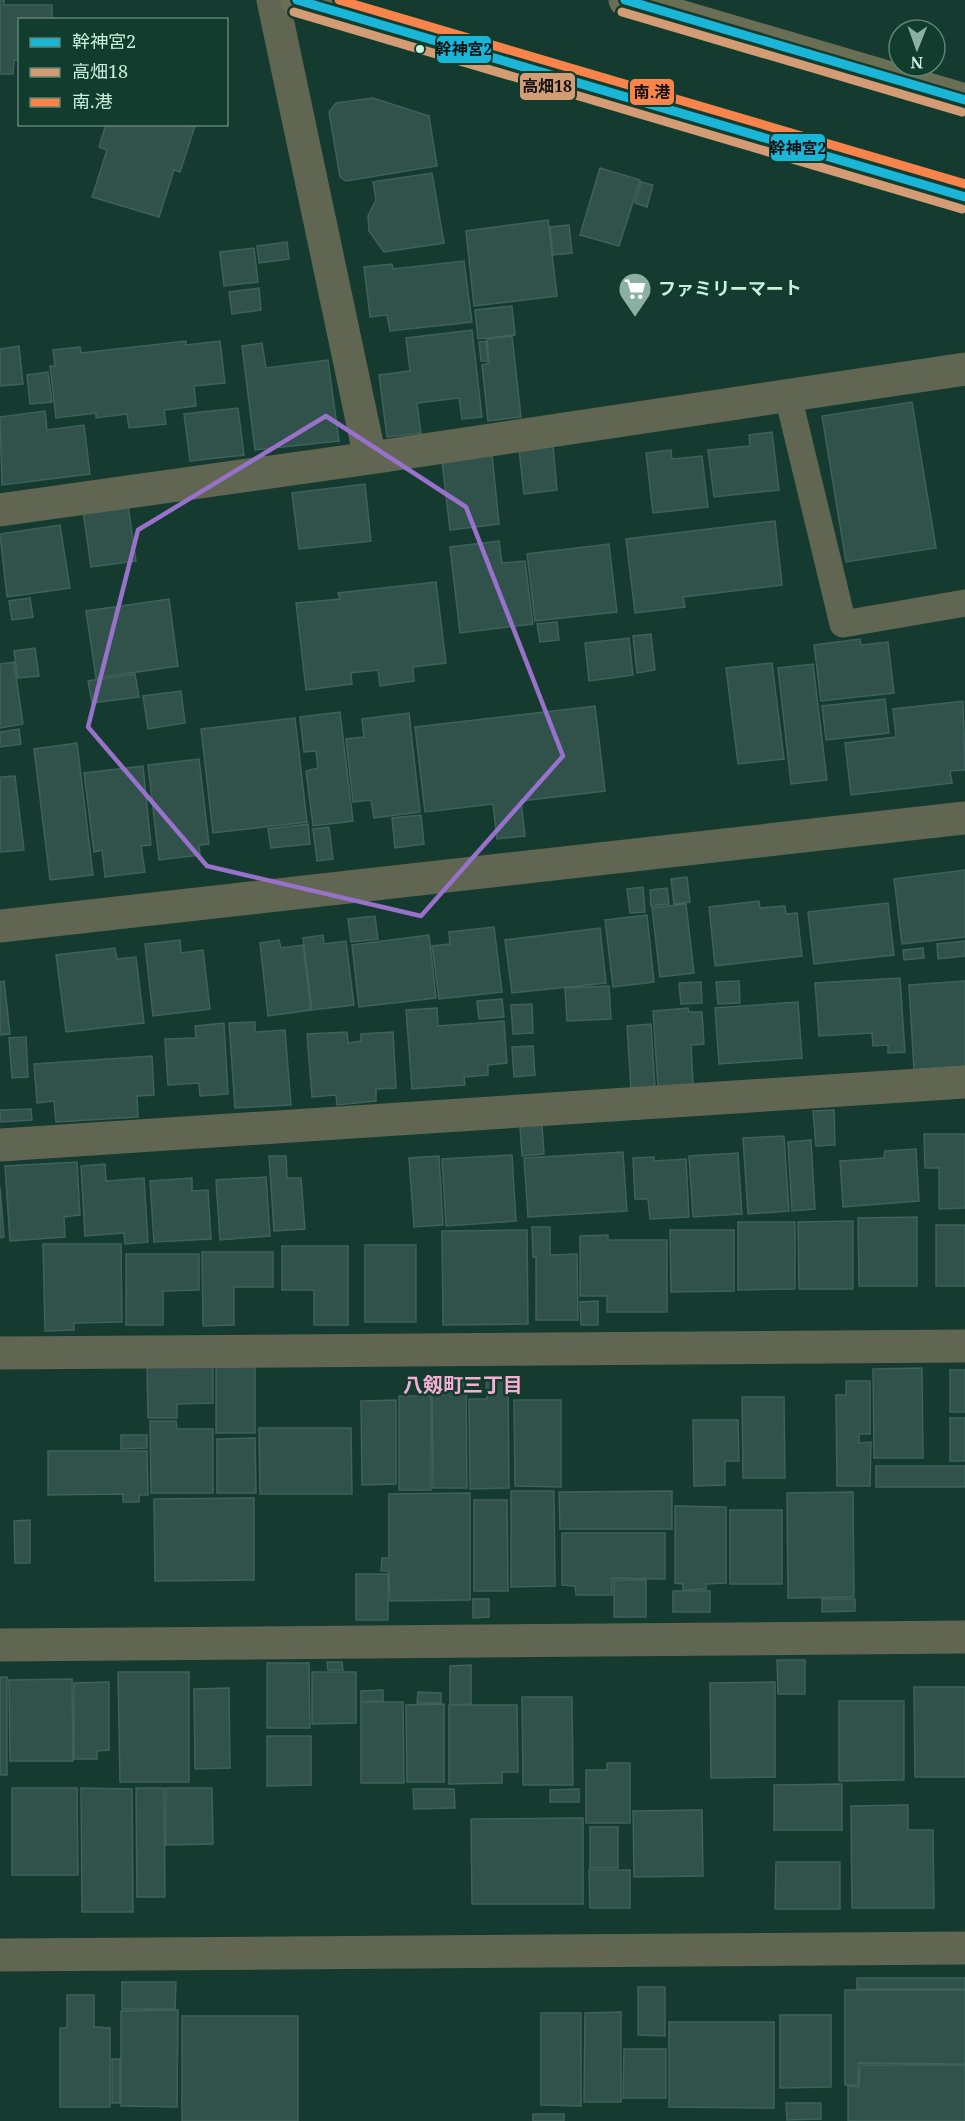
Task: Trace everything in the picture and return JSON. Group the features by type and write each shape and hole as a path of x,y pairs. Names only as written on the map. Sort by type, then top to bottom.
{"highway":[{"path":"297,0 965,197"},
{"path":"625,0 965,100"}],"street":[{"path":"273,0 370,458"},
{"path":"0,510 370,458 965,369"},
{"path":"0,926 965,818"},
{"path":"0,1145 965,1082"},
{"path":"0,1353 965,1346"},
{"path":"0,1645 965,1637"},
{"path":"0,1955 965,1948"}],"lane":[{"path":"788,396 843,624 965,603"}],"highlighted area":[{"path":"326,416 466,507 563,756 421,916 207,866 88,727 138,530"}],"building":[{"path":"0,0 4,0 4,5 52,5 52,18 18,18 18,60 14,60 13,74 0,74"},
{"path":"373,98 429,116 437,166 346,181 340,177 329,112 336,103"},
{"path":"105,126 195,126 180,172 174,170 159,217 92,197 107,150 99,147"},
{"path":"600,168 640,180 619,246 580,235"},
{"path":"432,173 444,243 384,252 369,231 368,216 376,200 373,182"},
{"path":"641,182 653,185 647,207 635,203"},
{"path":"548,220 557,296 474,306 466,231"},
{"path":"569,225 572,253 553,255 550,227"},
{"path":"287,242 289,259 259,263 257,246"},
{"path":"254,248 258,282 224,286 220,252"},
{"path":"464,261 472,322 390,331 387,315 370,317 364,267 392,264 393,269"},
{"path":"259,288 261,310 232,314 229,292"},
{"path":"512,306 515,335 478,339 475,310"},
{"path":"472,330 482,417 462,419 459,398 417,403 421,433 387,437 379,375 410,371 406,338"},
{"path":"512,336 521,417 488,421 482,365 489,363 487,339"},
{"path":"186,341 186,345 220,341 225,383 194,386 196,406 164,410 166,424 129,428 127,414 96,418 96,413 56,418 50,366 55,366 53,350 80,347 81,353"},
{"path":"486,341 488,361 481,361 479,342"},
{"path":"262,343 266,368 328,360 339,441 255,450 242,346"},
{"path":"19,346 23,384 0,386 0,349"},
{"path":"48,372 52,402 30,404 27,375"},
{"path":"912,402 936,548 846,562 822,416"},
{"path":"238,408 244,455 190,461 184,414"},
{"path":"45,411 47,430 84,425 90,474 2,485 0,417"},
{"path":"772,432 779,490 714,497 708,450 750,446 749,435"},
{"path":"553,446 557,490 524,494 519,449"},
{"path":"671,450 672,459 702,456 708,507 653,513 646,453"},
{"path":"492,455 499,524 450,530 442,461"},
{"path":"365,484 371,541 299,549 292,493"},
{"path":"128,505 136,561 91,567 83,511"},
{"path":"775,521 782,585 683,597 685,607 635,613 626,539"},
{"path":"60,525 70,588 7,597 0,534"},
{"path":"499,541 502,563 525,561 533,624 460,633 450,547"},
{"path":"609,544 617,612 535,621 527,554"},
{"path":"436,582 446,663 413,667 414,681 380,686 378,670 351,673 352,684 306,690 296,603 340,599 338,593"},
{"path":"30,598 33,617 12,620 9,601"},
{"path":"169,599 178,666 96,678 86,611"},
{"path":"557,622 559,640 540,642 537,624"},
{"path":"651,634 655,670 637,673 633,636"},
{"path":"629,638 633,675 589,681 585,643"},
{"path":"860,639 861,645 888,642 894,693 821,701 814,645"},
{"path":"35,648 39,676 18,678 14,651"},
{"path":"14,662 23,724 0,728 0,664"},
{"path":"772,663 784,759 738,764 726,668"},
{"path":"813,664 827,780 791,784 778,668"},
{"path":"135,674 139,697 92,703 88,681"},
{"path":"181,691 185,723 148,729 143,696"},
{"path":"885,699 889,733 826,740 822,706"},
{"path":"963,701 965,770 950,771 952,783 851,795 845,743 896,737 893,709"},
{"path":"595,706 605,791 521,801 525,836 497,839 493,804 425,812 415,727"},
{"path":"340,712 353,821 313,826 306,771 318,768 316,751 304,752 300,717"},
{"path":"409,713 420,812 374,818 371,800 353,802 346,739 364,737 362,719"},
{"path":"295,718 307,822 213,833 201,729"},
{"path":"19,729 21,744 0,747 0,732"},
{"path":"77,743 93,875 50,880 34,749"},
{"path":"199,759 209,844 199,845 200,855 159,860 148,765"},
{"path":"143,766 151,845 141,846 145,872 105,877 102,850 94,852 84,773"},
{"path":"15,776 24,850 0,852 0,777"},
{"path":"421,815 424,844 395,848 392,818"},
{"path":"308,824 310,844 271,848 268,829"},
{"path":"329,827 333,859 317,861 313,829"},
{"path":"965,870 965,937 902,944 894,879"},
{"path":"687,877 690,902 674,904 671,879"},
{"path":"643,887 645,912 630,913 627,889"},
{"path":"667,888 669,904 651,906 650,890"},
{"path":"759,901 760,908 785,906 786,914 797,913 802,956 715,966 709,907"},
{"path":"888,903 894,955 814,964 808,912"},
{"path":"686,904 694,973 660,977 652,908"},
{"path":"647,915 654,982 613,987 605,920"},
{"path":"375,916 378,939 351,942 348,919"},
{"path":"494,927 502,992 439,999 432,946 450,944 449,932"},
{"path":"600,928 606,983 512,993 505,940"},
{"path":"323,935 324,944 346,941 354,1005 312,1010 303,938"},
{"path":"429,935 436,998 359,1007 352,945"},
{"path":"180,940 181,953 203,950 210,1009 153,1016 145,944"},
{"path":"279,940 281,948 303,945 311,1010 268,1016 260,943"},
{"path":"965,941 965,956 938,959 937,944"},
{"path":"115,948 117,959 136,957 144,1023 66,1032 56,955"},
{"path":"923,948 924,958 904,960 903,950"},
{"path":"900,978 905,1052 888,1053 888,1045 873,1046 872,1033 819,1036 815,983"},
{"path":"4,981 10,1034 0,1035 0,982"},
{"path":"739,981 740,1003 718,1004 716,982"},
{"path":"965,981 965,1066 914,1070 909,985"},
{"path":"701,982 702,1003 681,1004 679,983"},
{"path":"609,986 611,1019 567,1021 565,988"},
{"path":"502,999 504,1017 479,1019 477,1001"},
{"path":"798,1002 802,1058 719,1064 715,1008"},
{"path":"532,1004 533,1033 513,1034 511,1005"},
{"path":"437,1008 438,1026 504,1021 507,1063 488,1065 488,1075 464,1077 465,1085 412,1089 406,1010"},
{"path":"688,1008 689,1012 702,1012 704,1044 691,1045 693,1084 658,1087 653,1011"},
{"path":"255,1022 255,1032 285,1030 291,1105 235,1108 229,1023"},
{"path":"224,1023 228,1094 200,1096 199,1083 168,1085 165,1039 196,1038 195,1026"},
{"path":"651,1024 655,1087 631,1089 627,1026"},
{"path":"347,1032 348,1043 361,1041 361,1034 393,1032 396,1088 376,1089 376,1101 337,1105 336,1095 312,1097 307,1034"},
{"path":"26,1037 28,1077 12,1078 9,1038"},
{"path":"533,1046 535,1075 514,1077 512,1047"},
{"path":"152,1056 154,1095 137,1096 138,1117 56,1122 54,1101 37,1103 34,1064"},
{"path":"31,1109 32,1120 1,1122 0,1110"},
{"path":"834,1110 835,1145 816,1146 813,1111"},
{"path":"542,1125 544,1154 522,1156 520,1126"},
{"path":"924,1134 965,1134 965,1208 939,1209 939,1168 925,1168"},
{"path":"784,1136 789,1211 748,1214 743,1138"},
{"path":"811,1140 815,1209 792,1211 788,1142"},
{"path":"916,1149 919,1201 843,1207 840,1161 884,1158 885,1151"},
{"path":"623,1152 627,1211 528,1217 524,1158"},
{"path":"738,1153 742,1214 693,1217 689,1156"},
{"path":"512,1155 516,1221 446,1226 442,1159"},
{"path":"269,1156 286,1156 287,1178 301,1178 305,1229 274,1231"},
{"path":"439,1156 443,1225 414,1227 409,1158"},
{"path":"654,1157 654,1161 686,1159 689,1217 650,1219 648,1199 635,1199 633,1158"},
{"path":"77,1162 80,1215 64,1217 65,1237 10,1241 5,1166"},
{"path":"105,1164 106,1181 144,1178 148,1242 125,1244 124,1233 85,1236 81,1166"},
{"path":"266,1177 270,1236 220,1240 216,1180"},
{"path":"192,1178 192,1191 208,1190 211,1239 154,1242 150,1181"},
{"path":"0,1187 4,1237 0,1238"},
{"path":"917,1217 917,1286 859,1286 858,1218"},
{"path":"853,1221 853,1289 799,1289 798,1222"},
{"path":"738,1222 795,1222 795,1289 738,1290"},
{"path":"936,1225 965,1225 965,1286 936,1286"},
{"path":"532,1227 550,1227 550,1255 577,1254 578,1320 536,1320 536,1257 533,1257"},
{"path":"527,1230 528,1324 443,1325 442,1231"},
{"path":"670,1230 734,1230 734,1291 671,1292"},
{"path":"608,1235 608,1240 667,1240 667,1312 607,1312 607,1296 580,1296 580,1236"},
{"path":"43,1244 121,1244 122,1322 74,1323 74,1330 45,1331"},
{"path":"365,1245 416,1245 416,1322 365,1322"},
{"path":"282,1246 348,1246 348,1325 314,1325 314,1290 282,1290"},
{"path":"202,1252 273,1252 273,1287 234,1287 234,1325 203,1326"},
{"path":"126,1254 199,1254 199,1290 163,1291 163,1325 126,1325"},
{"path":"598,1301 598,1325 581,1325 580,1302"},
{"path":"216,1366 255,1366 255,1433 216,1433"},
{"path":"147,1367 213,1367 213,1403 177,1404 177,1418 148,1418"},
{"path":"922,1368 923,1458 874,1458 873,1369"},
{"path":"950,1370 965,1370 965,1412 950,1412"},
{"path":"486,1376 508,1377 509,1488 470,1489 469,1399 487,1399"},
{"path":"432,1380 466,1380 467,1488 433,1488"},
{"path":"846,1381 870,1381 870,1434 859,1434 859,1443 871,1442 870,1486 837,1486 836,1395 846,1395"},
{"path":"399,1396 431,1396 431,1490 399,1490"},
{"path":"742,1397 784,1397 785,1478 743,1478"},
{"path":"396,1400 396,1484 362,1485 361,1401"},
{"path":"514,1400 561,1400 561,1487 515,1486"},
{"path":"950,1418 965,1418 965,1461 950,1461"},
{"path":"693,1420 738,1420 739,1461 725,1461 725,1485 694,1486"},
{"path":"150,1421 176,1421 177,1429 213,1429 213,1493 151,1493"},
{"path":"259,1428 351,1428 352,1494 260,1494"},
{"path":"121,1435 147,1435 147,1448 121,1449"},
{"path":"255,1438 256,1493 217,1493 217,1439"},
{"path":"48,1451 147,1451 148,1495 139,1495 139,1502 123,1502 123,1494 48,1495"},
{"path":"876,1466 965,1466 965,1487 876,1487"},
{"path":"511,1491 554,1491 555,1586 511,1587"},
{"path":"672,1491 672,1529 560,1529 559,1492"},
{"path":"853,1492 854,1597 788,1598 787,1493"},
{"path":"470,1493 470,1600 390,1601 389,1571 381,1571 382,1558 389,1558 389,1494"},
{"path":"254,1498 254,1580 155,1581 154,1499"},
{"path":"474,1500 507,1500 508,1591 474,1591"},
{"path":"675,1506 726,1507 726,1583 706,1584 706,1589 683,1590 683,1584 675,1583"},
{"path":"730,1510 782,1510 782,1584 730,1584"},
{"path":"30,1520 30,1563 15,1563 14,1521"},
{"path":"562,1533 665,1533 665,1579 612,1578 612,1595 576,1595 575,1586 562,1585"},
{"path":"356,1574 388,1574 388,1620 356,1620"},
{"path":"614,1580 646,1580 646,1617 614,1617"},
{"path":"673,1591 710,1591 710,1612 673,1612"},
{"path":"473,1599 489,1599 489,1617 473,1618"},
{"path":"822,1599 855,1599 855,1611 822,1612"},
{"path":"777,1660 805,1660 805,1694 778,1694"},
{"path":"327,1662 342,1662 343,1670 328,1670"},
{"path":"267,1663 309,1663 310,1728 267,1728"},
{"path":"471,1665 471,1704 450,1705 450,1666"},
{"path":"118,1672 189,1672 189,1782 120,1782"},
{"path":"312,1672 356,1672 356,1723 312,1724"},
{"path":"0,1677 7,1677 7,1775 0,1775"},
{"path":"72,1679 73,1761 10,1761 9,1680"},
{"path":"109,1682 109,1750 97,1751 97,1759 74,1759 74,1683"},
{"path":"775,1682 775,1777 711,1778 710,1683"},
{"path":"914,1687 965,1687 965,1777 915,1777"},
{"path":"229,1688 230,1768 195,1769 194,1689"},
{"path":"383,1690 383,1701 361,1702 361,1691"},
{"path":"418,1692 441,1693 441,1703 417,1703"},
{"path":"522,1697 572,1697 573,1785 523,1785"},
{"path":"839,1701 904,1701 904,1780 839,1781"},
{"path":"361,1702 403,1702 404,1783 361,1783"},
{"path":"444,1704 444,1782 407,1782 406,1705"},
{"path":"449,1705 517,1705 518,1772 502,1772 502,1783 449,1784"},
{"path":"267,1736 311,1736 311,1785 267,1786"},
{"path":"607,1763 630,1763 630,1823 586,1823 586,1770 607,1770"},
{"path":"842,1784 842,1830 774,1830 774,1785"},
{"path":"12,1788 77,1788 78,1875 12,1875"},
{"path":"81,1788 132,1789 133,1912 82,1912"},
{"path":"136,1788 164,1788 165,1897 137,1897"},
{"path":"166,1788 212,1788 213,1844 166,1845"},
{"path":"413,1789 454,1789 455,1808 414,1809"},
{"path":"579,1789 579,1802 550,1802 550,1790"},
{"path":"908,1805 908,1830 933,1830 934,1908 852,1908 851,1806"},
{"path":"702,1810 703,1876 634,1877 633,1811"},
{"path":"583,1818 583,1904 472,1904 471,1819"},
{"path":"590,1827 618,1827 618,1868 590,1868"},
{"path":"776,1862 840,1862 840,1909 775,1909"},
{"path":"589,1870 630,1870 630,1908 590,1908"},
{"path":"857,1978 965,1978 965,1989 857,1989"},
{"path":"122,1982 176,1982 175,2009 122,2009"},
{"path":"638,1987 665,1987 665,2036 638,2035"},
{"path":"845,1990 965,1990 965,2064 858,2063 858,2085 845,2085"},
{"path":"67,1995 94,1995 94,2027 110,2028 110,2107 60,2107 60,2028 67,2028"},
{"path":"178,2010 177,2107 121,2106 121,2011"},
{"path":"621,2012 621,2102 584,2102 585,2013"},
{"path":"541,2013 581,2013 581,2106 541,2105"},
{"path":"780,2015 831,2015 831,2087 780,2088"},
{"path":"182,2016 298,2016 298,2121 182,2121"},
{"path":"669,2022 774,2022 774,2108 669,2107"},
{"path":"624,2049 666,2049 666,2098 623,2098"},
{"path":"112,2059 120,2059 120,2103 112,2103"},
{"path":"860,2065 965,2065 965,2121 848,2121 848,2086 859,2087"},
{"path":"786,2103 821,2103 821,2119 787,2120"},
{"path":"533,2114 564,2114 564,2121 533,2121"}],"transit line":[{"name":"幹神宮2","path":"297,0 965,197"},
{"name":"南.港","path":"339,0 965,184"},
{"name":"幹神宮2","path":"625,0 965,100"},
{"name":"高畑18","path":"294,12 962,209"},
{"name":"高畑18","path":"622,12 962,112"}],"place":[{"name":"ファミリーマート","path":"635,318"}],"district":[{"name":"八剱町三丁目","path":"463,1385"}]}
